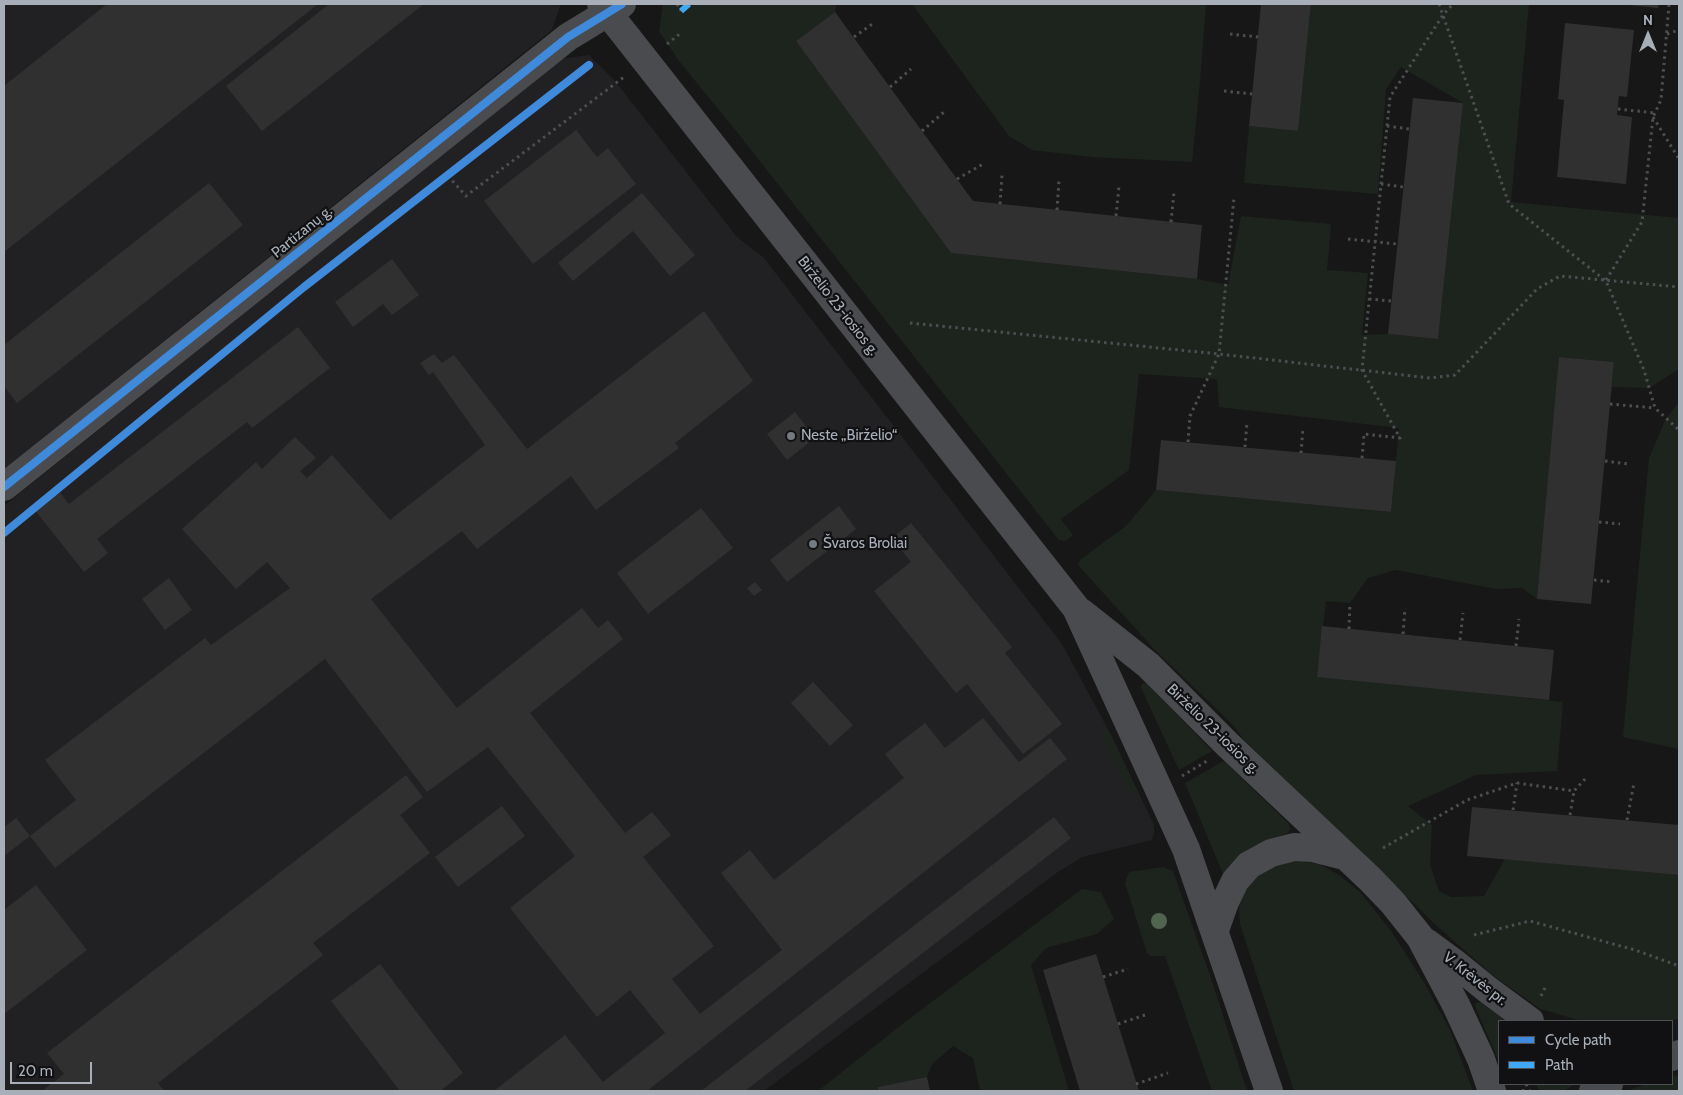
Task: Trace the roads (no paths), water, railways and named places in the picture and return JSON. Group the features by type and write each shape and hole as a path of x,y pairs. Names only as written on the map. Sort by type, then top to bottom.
{"main road":[{"name":"Partizanų g.","path":"4,488 568,37 610,7"},
{"name":"Birželio 23-iosios g.","path":"610,7 1076,608 1186,849 1269,1091"},
{"name":"Birželio 23-iosios g.","path":"1076,608 1148,665 1228,745 1393,903 1420,937 1481,1059 1492,1091"},
{"path":"1114,690 1122,679 1134,670 1148,665"},
{"path":"1215,930 1235,881 1249,865 1271,853 1294,847 1312,848 1345,856"},
{"name":"V. Krėvės pr.","path":"1420,937 1529,1020"},
{"path":"1593,1091 1607,1085"}],"place":[{"name":"Neste „Birželio“","path":"791,436"},
{"name":"Švaros Broliai","path":"813,544"}]}
